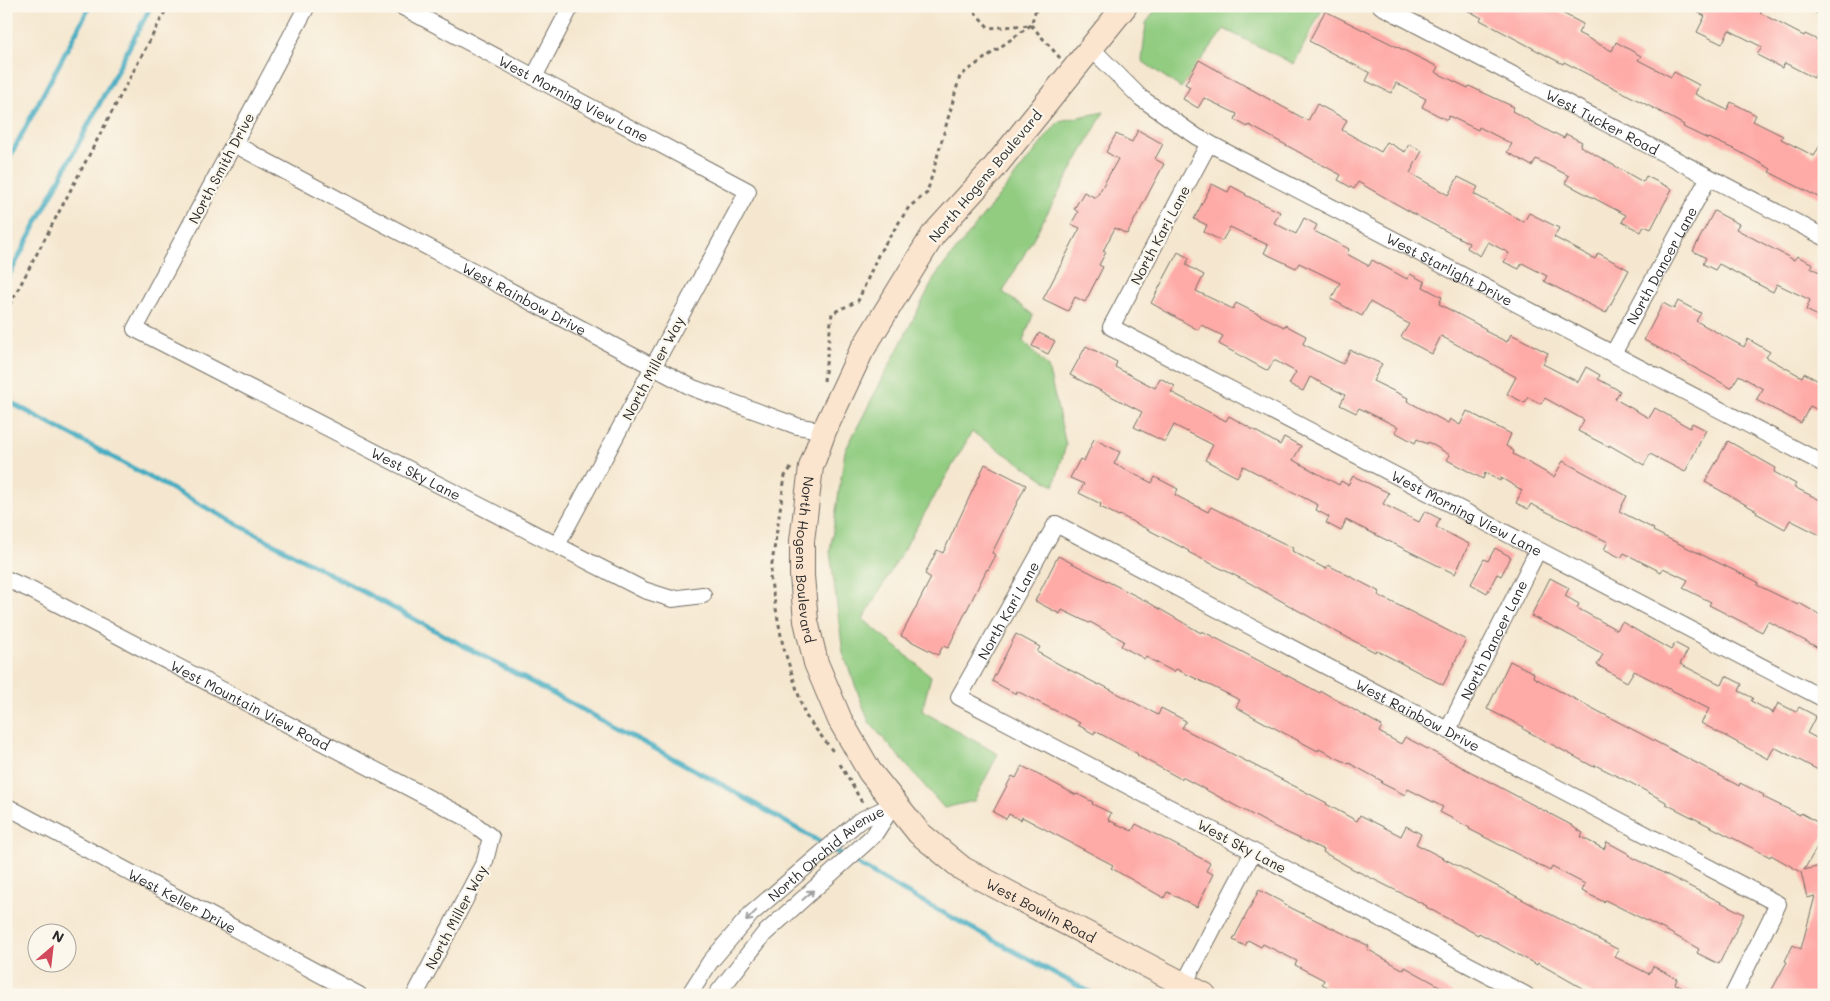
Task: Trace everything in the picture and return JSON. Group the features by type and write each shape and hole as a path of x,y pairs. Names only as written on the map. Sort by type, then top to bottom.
{"street":[{"name":"North Smith Drive","path":"135,329 307,6"},
{"name":"West Morning View Lane","path":"401,6 748,191"},
{"path":"534,77 571,6"},
{"name":"North Hogens Boulevard","path":"894,804 870,772 840,720 816,664 806,621 802,576 802,541 811,467 824,431 861,352 933,235 993,169 1125,6"},
{"name":"West Tucker Road","path":"1381,6 1824,237"},
{"name":"West Starlight Drive","path":"1091,48 1141,98 1198,137 1824,464"},
{"name":"North Kari Lane","path":"1111,327 1209,143"},
{"name":"West Rainbow Drive","path":"234,144 693,388 797,426 824,431"},
{"name":"North Dancer Lane","path":"1614,354 1709,177"},
{"name":"North Miller Way","path":"557,545 748,191"},
{"name":"West Morning View Lane","path":"1111,327 1824,699"},
{"name":"West Sky Lane","path":"135,329 644,590 672,599 703,595"},
{"name":"West Rainbow Drive","path":"1056,524 1778,904 1733,995"},
{"name":"North Kari Lane","path":"959,698 1056,524"},
{"name":"North Dancer Lane","path":"1448,730 1538,550"},
{"name":"West Mountain View Road","path":"6,579 31,590 465,817 490,837"},
{"name":"West Sky Lane","path":"959,698 1526,995"},
{"name":"North Orchid Avenue","path":"689,995 710,962 751,914 859,820 894,804"},
{"name":"North Orchid Avenue","path":"716,995 764,934 874,835 894,804"},
{"name":"West Bowlin Road","path":"894,804 919,833 963,869 1194,990"},
{"name":"West Keller Drive","path":"6,806 359,995"},
{"name":"North Miller Way","path":"415,995 485,861 490,837"},
{"path":"1194,990 1253,852"}],"path":[{"path":"6,312 168,6"},
{"path":"969,6 988,28 1031,25"},
{"path":"824,386 832,313 858,301 879,252 909,207 928,193 960,76 1031,25 1037,6"},
{"path":"1031,25 1072,72"}],"green space":[{"path":"1159,6 1324,6 1294,64 1224,29 1181,88 1142,61 1146,23"},
{"path":"1104,112 1003,292 1033,315 1023,341 1048,367 1066,445 1054,486 972,432 863,619 931,676 922,711 998,754 974,801 944,808 869,722 843,653 830,551 845,451 936,275 1059,121"}],"building":[{"path":"1459,6 1549,6 1583,24 1578,33 1612,51 1616,42 1641,56 1638,60 1671,77 1674,72 1699,85 1695,94 1727,110 1731,102 1756,115 1753,121 1783,136 1781,139 1814,156 1824,138 1824,200 1769,172 1771,169 1738,151 1683,127 1684,125 1655,109 1564,62 1563,64 1538,51 1480,20 1482,18"},
{"path":"1685,6 1764,6 1760,13 1804,36 1805,34 1824,43 1824,80 1815,75 1814,78 1785,63 1782,68 1757,55 1762,47 1729,30 1722,44 1697,32 1705,16"},
{"path":"1325,11 1438,67 1435,72 1514,107 1512,111 1554,134 1564,138 1566,134 1582,142 1580,146 1643,182 1646,176 1672,189 1651,229 1644,226 1641,232 1622,222 1626,215 1565,183 1569,176 1536,159 1532,166 1507,152 1512,144 1479,127 1478,130 1449,116 1447,120 1422,107 1426,99 1396,83 1391,93 1366,81 1370,73 1309,41"},
{"path":"1199,60 1308,121 1317,104 1347,120 1342,130 1381,152 1387,142 1405,152 1409,144 1422,151 1410,173 1448,195 1458,177 1478,187 1474,194 1524,222 1529,213 1559,228 1554,237 1595,259 1598,253 1629,270 1606,313 1544,281 1547,276 1522,263 1519,269 1504,262 1509,253 1488,242 1480,256 1467,248 1469,243 1358,182 1354,189 1338,180 1341,175 1249,125 1248,127 1235,120 1237,114 1204,98 1198,108 1183,99 1190,87 1185,84"},
{"path":"1138,130 1163,144 1155,159 1164,164 1127,234 1115,228 1103,251 1106,252 1099,265 1103,267 1085,302 1075,297 1068,311 1043,299 1080,228 1071,224 1078,212 1074,209 1084,192 1096,198 1118,159 1106,152 1116,134 1132,142"},
{"path":"1212,184 1228,192 1231,186 1280,212 1274,223 1296,234 1304,218 1317,225 1314,231 1349,249 1347,254 1369,266 1372,260 1407,279 1410,274 1425,282 1423,287 1442,297 1439,304 1507,342 1511,334 1548,353 1543,364 1578,382 1586,367 1600,375 1598,379 1620,391 1615,399 1649,418 1655,408 1690,428 1692,423 1706,430 1685,472 1650,454 1644,465 1609,445 1609,447 1578,431 1584,420 1545,398 1541,404 1528,397 1525,403 1507,394 1516,377 1441,336 1432,354 1401,337 1409,324 1370,302 1362,316 1331,299 1340,283 1299,263 1296,268 1264,253 1268,245 1230,227 1222,241 1204,232 1207,225 1194,219"},
{"path":"1714,211 1739,224 1736,229 1794,260 1797,256 1813,264 1811,268 1824,274 1824,319 1806,310 1810,300 1777,284 1773,292 1719,264 1715,270 1703,264 1706,258 1693,251"},
{"path":"1178,252 1189,258 1186,265 1204,275 1196,291 1233,309 1236,303 1284,327 1285,325 1306,336 1303,344 1343,364 1350,350 1382,364 1373,381 1408,398 1407,401 1448,423 1450,419 1460,425 1467,411 1511,434 1506,446 1514,451 1513,454 1554,477 1563,461 1627,496 1619,511 1654,529 1653,531 1758,582 1757,585 1798,605 1799,603 1824,617 1824,651 1768,621 1762,632 1709,605 1711,602 1683,588 1688,580 1663,568 1661,572 1624,553 1621,558 1604,549 1608,542 1531,504 1528,509 1516,503 1522,490 1501,478 1500,481 1485,473 1483,479 1447,460 1450,455 1428,442 1427,444 1417,439 1415,443 1395,432 1398,427 1359,408 1356,413 1340,405 1345,395 1310,377 1303,391 1289,384 1296,372 1274,360 1268,371 1219,344 1223,336 1201,325 1198,330 1151,303"},
{"path":"1678,301 1701,313 1696,321 1744,347 1748,339 1770,352 1766,357 1802,377 1804,373 1824,384 1824,413 1810,406 1801,423 1756,400 1763,389 1739,375 1731,388 1644,340 1663,303 1674,309"},
{"path":"1039,333 1055,341 1048,354 1032,346"},
{"path":"1086,346 1117,362 1115,367 1155,388 1160,378 1175,386 1171,392 1226,421 1229,416 1280,445 1284,437 1301,446 1293,460 1339,485 1341,481 1348,485 1353,476 1389,493 1383,504 1419,522 1425,511 1440,519 1436,527 1469,544 1455,574 1346,520 1341,531 1326,523 1329,517 1316,510 1318,505 1243,466 1237,477 1205,460 1213,445 1174,425 1165,442 1134,427 1142,412 1070,375"},
{"path":"1094,439 1120,452 1114,464 1152,483 1155,477 1178,489 1175,495 1208,512 1211,507 1293,548 1292,551 1326,569 1328,565 1380,592 1378,595 1466,640 1443,685 1331,629 1246,581 1120,515 1100,507 1101,504 1079,493 1084,484 1070,478 1080,459 1084,461"},
{"path":"1728,441 1776,468 1774,472 1796,484 1794,487 1824,502 1824,537 1790,520 1785,529 1705,482"},
{"path":"985,464 1026,485 992,553 996,555 987,569 948,648 943,646 938,655 901,636 931,578 925,574 937,550 943,553"},
{"path":"1495,548 1511,557 1501,576 1497,574 1487,593 1471,584 1484,559 1488,561"},
{"path":"1058,556 1146,601 1201,633 1202,631 1320,693 1321,691 1382,726 1379,732 1401,744 1405,737 1573,826 1583,833 1581,837 1604,849 1607,842 1628,855 1744,914 1719,964 1697,953 1699,949 1667,931 1605,900 1604,902 1582,891 1585,884 1552,867 1550,871 1469,829 1440,812 1443,807 1408,789 1405,795 1381,783 1382,781 1349,763 1319,749 1318,751 1236,707 1240,700 1176,669 1174,672 1146,657 1145,659 1121,646 1124,641 1090,622 1062,610 1060,614 1035,601"},
{"path":"1550,578 1569,588 1565,596 1579,604 1577,608 1617,630 1622,622 1671,650 1675,643 1688,650 1680,664 1722,685 1726,676 1742,684 1739,691 1753,698 1751,701 1773,713 1778,703 1796,712 1799,707 1816,716 1807,733 1824,742 1824,773 1774,747 1768,759 1701,723 1709,709 1634,671 1627,682 1597,665 1603,654 1531,616"},
{"path":"1016,634 1040,647 1037,652 1066,668 1158,715 1161,708 1186,721 1182,728 1327,803 1357,821 1360,815 1401,836 1406,826 1421,834 1416,844 1619,950 1615,957 1649,974 1653,966 1677,979 1675,984 1698,995 1594,995 1538,963 1537,965 1479,933 1478,935 1427,906 1351,868 1323,852 1324,850 1277,828 1182,777 1181,779 1095,731 1094,734 1078,725 1080,723 1017,691 1016,694 992,681"},
{"path":"1510,661 1534,673 1533,677 1739,786 1740,783 1764,795 1763,797 1800,815 1801,813 1824,826 1824,835 1804,870 1824,865 1824,995 1769,995 1787,962 1785,961 1793,945 1801,949 1815,896 1807,898 1801,872 1771,855 1770,857 1666,804 1666,802 1631,783 1595,765 1594,767 1523,729 1524,727 1487,709"},
{"path":"1022,766 1111,813 1108,820 1132,831 1136,824 1210,863 1206,871 1213,874 1197,907 1167,892 1164,898 1111,868 1113,865 1022,817 1021,820 1009,814 1006,819 993,812 1012,776 1016,778"},
{"path":"1259,890 1283,904 1369,946 1367,949 1404,970 1405,967 1456,995 1342,995 1322,984 1324,980 1295,965 1297,961 1263,944 1261,947 1248,940 1245,946 1233,940"}],"waterway":[{"path":"6,164 90,6"},
{"path":"6,281 151,6"},
{"path":"6,400 721,784 898,888 1095,995"}]}
